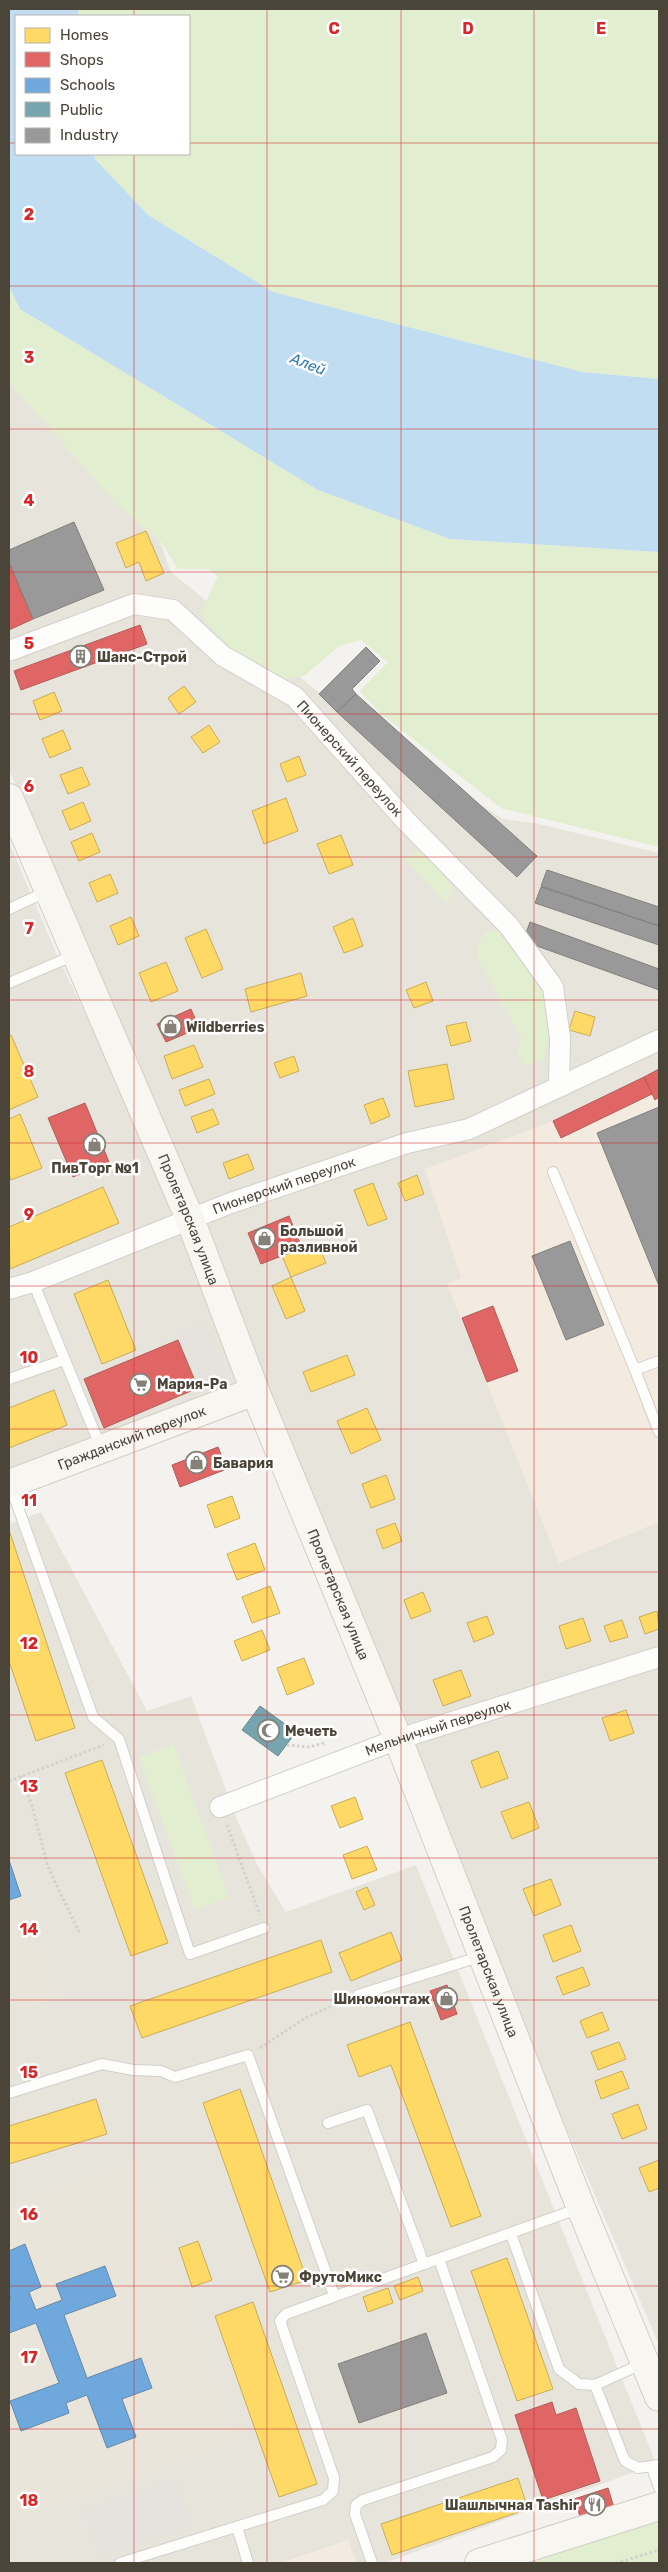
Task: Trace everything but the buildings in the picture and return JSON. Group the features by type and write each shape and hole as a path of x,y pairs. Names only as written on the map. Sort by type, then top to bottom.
{"main road":[{"name":"Пролетарская улица","path":"9,798 190,1219 255,1391 398,1739 581,2208 659,2397"},
{"name":"Гражданский переулок","path":"9,1484 255,1391"},
{"path":"479,2563 659,2506"}],"street":[{"name":"Пионерский переулок","path":"9,651 134,604 172,610 223,656 296,697 406,822 509,926 552,987 560,1038 559,1086"},
{"name":"Пионерский переулок","path":"9,1289 33,1282 190,1219 407,1143 469,1129 659,1040"},
{"name":"Мельничный переулок","path":"220,1807 398,1739 659,1657"}],"lane":[{"path":"9,909 48,891"},
{"path":"9,983 75,955"},
{"path":"553,1172 636,1370 659,1432"},
{"path":"33,1282 101,1449"},
{"path":"9,1379 64,1360"},
{"path":"636,1370 659,1361"},
{"path":"9,1484 94,1717 119,1739 190,1954 264,1928"},
{"path":"358,1995 484,1956"},
{"path":"9,2093 102,2064 133,2070 161,2070 174,2077 248,2056 334,2295"},
{"path":"328,2123 367,2110 424,2264"},
{"path":"120,2563 323,2500 333,2491 334,2478 280,2321 286,2314 334,2295 512,2234 581,2208"},
{"path":"512,2234 559,2370 579,2384 595,2386 645,2362"},
{"path":"372,2563 355,2514 356,2506 363,2500 493,2457 501,2450 502,2440 439,2259"},
{"path":"595,2386 625,2461 638,2468 656,2466 659,2488"},
{"path":"237,2527 248,2563"}],"path":[{"path":"9,1781 119,1739"},
{"path":"21,1776 32,1806 48,1867 79,1932"},
{"path":"220,1807 264,1928"},
{"path":"248,2056 307,2018 358,1995"},
{"path":"616,2563 659,2550"}],"shaded area":[{"path":"9,381 159,539 171,572 365,730 503,819 535,823 659,853 659,2345 484,1936 195,1198 9,770"},
{"path":"9,842 57,955 184,1221 238,1388 9,1469"},
{"path":"659,1069 659,1522 559,1563 447,1284 461,1278 425,1169 553,1121"},
{"path":"203,1322 228,1379 203,1390 178,1333"},
{"path":"41,1512 147,1711 191,1696 238,1822 258,1866 286,1912 416,1865 655,2461 629,2474 385,2563 9,2563 9,1524"},
{"path":"9,1852 58,1996 9,2015"},
{"path":"141,2158 239,2442 9,2522 9,2204"},
{"path":"175,2479 192,2526 98,2557 83,2510"},
{"path":"348,2540 356,2563 280,2563"}],"green space":[{"path":"79,9 659,9 659,379 582,372 273,292 148,215 96,160 94,155 190,155 190,15 78,15"},
{"path":"9,287 20,309 318,490 450,539 659,552 659,847 501,808 381,714 360,691 388,662 361,640 339,646 304,676 286,679 262,671 226,648 200,614 218,576 208,569 178,569 161,542 118,506 9,382"},
{"path":"422,848 455,890 446,903 405,859"},
{"path":"502,931 507,942 535,974 549,1005 548,1040 543,1061 524,1065 518,1054 521,1037 478,960 477,945 486,932"},
{"path":"173,1744 229,1897 195,1910 139,1757"},
{"path":"659,2517 659,2563 509,2563"}],"water":[{"name":"Алей","path":"9,9 79,9 78,15 15,15 15,155 94,155 96,160 148,215 273,292 582,372 659,379 659,552 450,539 318,490 20,309 9,287"}],"place":[{"name":"Шанс-Строй","path":"81,657"},
{"name":"Wildberries","path":"170,1027"},
{"name":"ПивТорг №1","path":"95,1145"},
{"name":"Большой разливной","path":"264,1239"},
{"name":"Мария-Ра","path":"141,1384"},
{"name":"Бавария","path":"197,1463"},
{"name":"Мечеть","path":"269,1731"},
{"name":"Шиномонтаж","path":"446,1999"},
{"name":"ФрутоМикс","path":"283,2277"},
{"name":"Шашлычная Tashir","path":"595,2505"}]}
